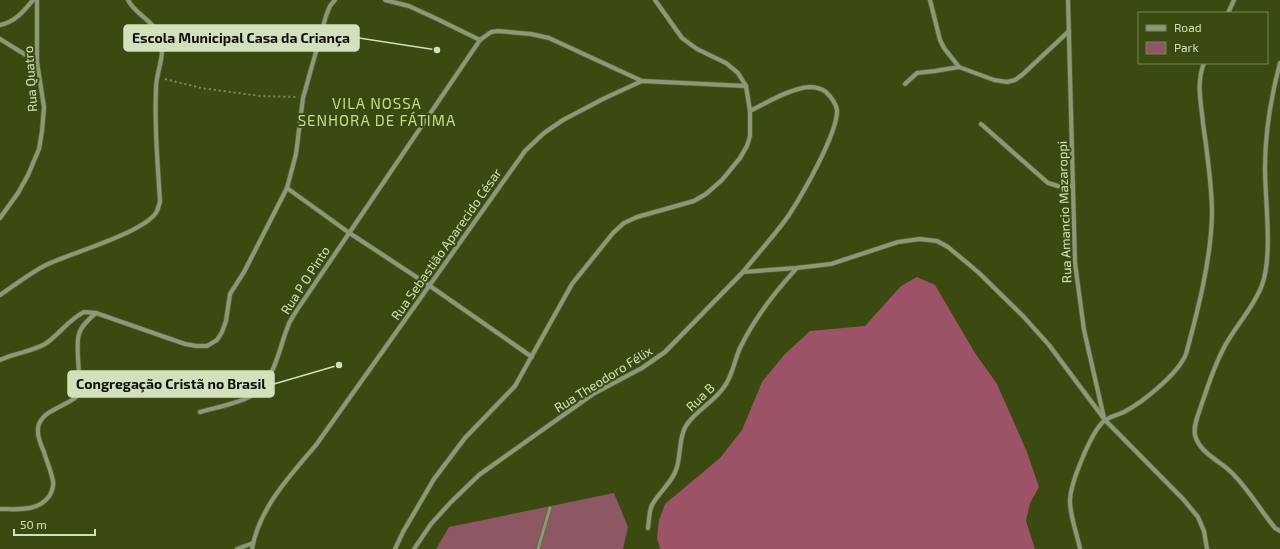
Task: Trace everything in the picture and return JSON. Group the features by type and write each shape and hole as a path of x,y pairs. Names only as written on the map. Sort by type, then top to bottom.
{"street":[{"path":"0,25 15,19 33,0"},
{"name":"Rua Quatro","path":"0,218 18,193 28,175 39,149 44,107 37,62 37,0"},
{"path":"0,295 45,266 64,257 135,230 148,221 157,211 160,202 156,88 163,56 162,45 159,34 151,24 132,8 128,0"},
{"path":"0,360 43,346 67,324 84,312 96,313 185,344 207,346 217,340 226,321 230,294 244,272 287,188 296,154 303,98 326,16 330,6 335,0"},
{"path":"385,0 409,6 480,40 491,32 532,34 549,38 642,81"},
{"path":"395,549 403,532 430,486 451,454 464,438 515,386 572,284 613,233 624,223 637,217 694,201 706,194 722,180 740,158 747,146 750,136 750,111 746,86 734,69 726,63 697,49 682,38 655,0"},
{"path":"930,0 940,40 944,48 959,67"},
{"name":"Rua Amancio Mazaroppi","path":"1068,0 1075,263 1084,330 1105,420"},
{"path":"1228,12 1234,0"},
{"path":"905,84 917,73 959,67 994,80 1007,82 1015,80 1069,31"},
{"path":"0,40 37,62"},
{"name":"Rua P O Pinto","path":"200,412 248,398 261,388 272,373 288,325 297,310 348,232 480,40"},
{"path":"1080,549 1071,514 1070,500 1072,484 1094,433 1105,420 1124,412 1148,395 1183,362 1200,302 1210,241 1212,214 1199,82 1204,64"},
{"path":"1280,64 1274,87 1267,135 1265,167 1267,262 1263,284 1257,298 1236,327 1217,360 1196,420 1195,434 1198,443 1206,452 1230,472 1243,486 1275,528 1280,531"},
{"name":"Rua Sebastião Aparecido César","path":"252,549 265,512 280,488 316,445 525,150 544,133 563,120 642,81 746,86"},
{"name":"Rua Theodoro Félix","path":"414,549 431,524 479,475 593,394 642,368 665,352 743,272 790,214 816,170 835,124 837,110 828,93 824,90 811,87 801,88 782,95 750,111"},
{"path":"981,124 1048,183 1058,186 1073,186"},
{"path":"287,188 348,232 430,286 532,357"},
{"path":"743,272 831,264 898,242 920,239 937,240 948,247 978,272 1023,316 1049,345 1105,420 1184,500 1198,517 1204,531 1207,549"},
{"name":"Rua B","path":"648,528 652,505 672,479 677,468 686,424 716,397 726,384 740,348 758,316 773,294 796,268"},
{"path":"0,509 28,509 40,505 47,500 52,492 54,483 39,439 39,422 76,396 79,392 80,386 77,357 79,334 82,327 96,313"},
{"path":"237,549 253,543"}],"lane":[{"path":"538,549 550,508"}],"path":[{"path":"158,78 201,88 260,96 303,98"}],"green space":[{"path":"614,493 628,527 623,549 436,549 449,527"}],"shaded area":[{"path":"917,277 935,285 975,353 997,384 1027,452 1039,487 1030,503 1026,521 1035,549 660,549 657,538 659,520 665,504 720,458 742,430 762,382 784,355 810,331 865,326 901,286"}],"place":[{"name":"Escola Municipal Casa da Criança","path":"437,50"},
{"name":"Congregação Cristã no Brasil","path":"339,365"}],"district":[{"name":"VILA NOSSA SENHORA DE FÁTIMA","path":"377,112"}]}
